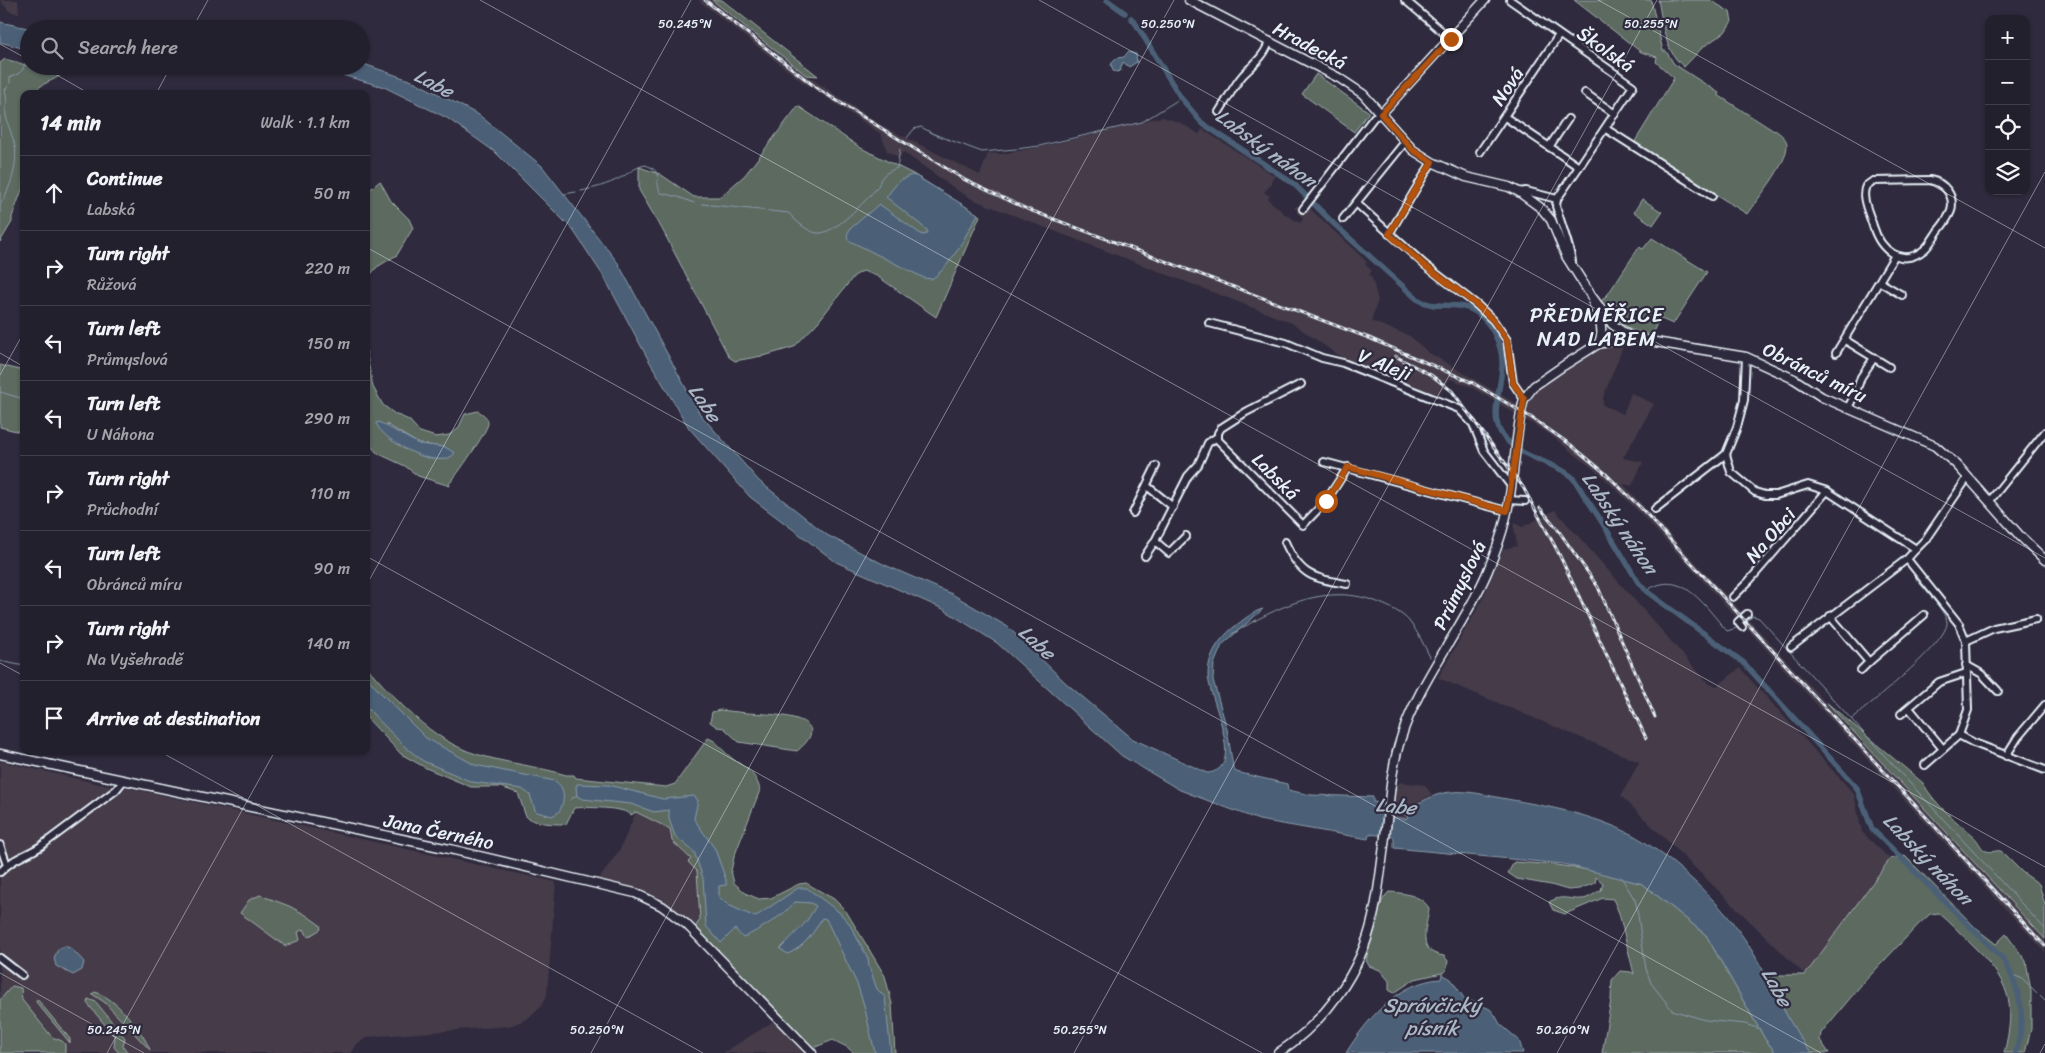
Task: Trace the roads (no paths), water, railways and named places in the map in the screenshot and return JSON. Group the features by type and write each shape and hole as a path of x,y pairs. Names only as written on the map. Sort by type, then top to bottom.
{"street":[{"name":"Hradecká","path":"1189,0 1339,78 1363,94 1381,114"},
{"path":"1405,0 1451,39"},
{"path":"1304,209 1374,116 1381,114 1485,0"},
{"name":"Školská","path":"1510,0 1633,86 1606,129 1557,199"},
{"name":"Nová","path":"1480,152 1559,35"},
{"path":"1219,112 1243,76 1250,70 1268,46 1269,42"},
{"path":"1585,93 1616,114"},
{"name":"Obránců míru","path":"1381,114 1413,150 1432,162 1458,174 1504,185 1519,192 1546,213 1572,266 1590,294 1612,324 1631,338"},
{"path":"1505,117 1580,167"},
{"path":"1550,147 1568,119"},
{"path":"1606,129 1712,196"},
{"path":"1343,219 1405,142"},
{"path":"1389,234 1432,162"},
{"path":"1928,180 1940,184 1946,189 1951,198 1949,216 1929,245 1922,251 1909,256 1895,255 1883,247 1877,238 1864,196 1866,186 1876,181 1928,180"},
{"path":"1519,192 1526,191 1557,199 1556,206 1568,249 1574,260 1572,266"},
{"path":"1356,203 1424,265 1477,305 1493,320 1507,340 1513,383 1524,399 1534,386 1598,344 1601,339 1602,329 1590,294"},
{"name":"Obránců míru","path":"1836,353 1895,255"},
{"path":"1880,282 1902,295"},
{"name":"V Aleji","path":"1209,323 1286,343 1322,358 1343,363 1459,409 1473,424 1484,451 1511,486"},
{"name":"Obránců míru","path":"1598,344 1631,338 1746,357 1794,379 1822,397 1935,446 1968,476 1988,502 2045,560"},
{"path":"1845,340 1889,367"},
{"path":"1655,508 1726,454 1737,427 1744,400 1746,357"},
{"path":"1848,408 1861,377 1874,358"},
{"path":"1145,556 1155,541 1188,476 1198,465 1208,443 1218,438 1221,428 1246,412 1301,384"},
{"name":"Průmyslová","path":"1278,1053 1306,1032 1329,1007 1347,982 1362,952 1373,918 1394,765 1406,722 1486,574 1507,511 1524,399"},
{"path":"1988,502 2045,432"},
{"name":"Labská","path":"1218,438 1303,524 1326,501 1348,467"},
{"name":"Na Obci","path":"1726,454 1732,472 1755,492 1765,495 1776,495 1808,485 1827,491 1916,549"},
{"path":"1324,462 1507,511"},
{"path":"1133,513 1156,466"},
{"path":"1791,647 1907,559 1925,540 1968,476"},
{"path":"1147,486 1173,506"},
{"name":"Na Obci","path":"1733,597 1750,581 1827,491"},
{"path":"1509,500 1525,501"},
{"path":"1155,541 1169,553 1186,536"},
{"path":"1285,542 1295,563 1301,569 1318,579 1347,584"},
{"path":"1907,559 1959,624 1966,641 1968,710 1959,735 1925,765"},
{"path":"1741,626 1738,622 1747,614"},
{"path":"1860,670 1924,615"},
{"path":"1830,616 1869,662"},
{"path":"1966,641 1994,628 2036,619"},
{"path":"1966,665 1982,674 1998,691"},
{"path":"1901,714 1939,682 1966,673"},
{"path":"2006,756 2018,737 2045,705"},
{"path":"1909,708 1943,748"},
{"path":"1959,735 1974,743 2045,770"},
{"name":"Jana Černého","path":"0,754 454,850 635,893 662,906 686,924 812,1053"},
{"path":"0,872 16,857 41,846 116,790 124,780"},
{"path":"0,845 7,865"},
{"path":"0,958 22,975"}],"water":[{"path":"0,22 20,26 20,48 0,42"},
{"path":"1128,52 1136,54 1137,62 1129,67 1123,62 1120,71 1113,71 1111,64 1117,58 1124,57"},
{"path":"370,66 415,82 479,115 542,166 618,263 700,414 759,481 827,535 885,565 952,594 1008,627 1066,683 1133,739 1207,773 1219,769 1224,760 1225,746 1223,731 1208,675 1212,654 1219,642 1229,632 1244,619 1263,609 1222,645 1214,664 1213,680 1227,729 1233,767 1236,772 1287,784 1288,790 1311,795 1373,797 1373,802 1392,804 1391,817 1406,819 1408,817 1404,814 1405,808 1438,794 1465,792 1570,812 1617,827 1644,842 1672,862 1700,886 1723,911 1744,938 1790,1021 1811,1053 1776,1053 1765,1039 1706,935 1643,884 1563,864 1394,848 1394,837 1369,834 1368,839 1259,820 1180,790 1122,756 997,643 943,609 836,562 750,497 689,428 648,359 604,277 573,230 495,152 447,118 384,87 342,75 370,75"},
{"path":"911,175 916,176 978,214 952,258 932,279 924,278 848,240 847,235 850,229 879,204 922,235 927,234 927,230 886,197 899,181"},
{"path":"379,422 419,444 445,447 455,453 448,458 438,459 413,453 389,439 376,423"},
{"path":"370,681 426,738 475,765 555,781 563,791 559,812 552,816 537,812 530,795 522,789 472,782 423,761 404,746 370,711"},
{"path":"577,784 609,785 663,799 694,796 698,800 694,819 715,849 726,880 726,885 719,886 719,897 728,905 755,917 798,888 807,888 839,912 849,923 868,958 877,989 885,997 891,1053 875,1053 857,984 826,919 822,918 808,939 794,951 788,954 780,949 806,922 816,906 811,903 795,902 777,918 756,931 743,938 735,929 721,943 706,926 703,878 694,852 675,836 669,819 669,810 654,812 631,804 582,799 577,796"},
{"path":"65,946 72,949 84,962 82,970 73,975 56,966 54,958 58,949"},
{"name":"Správčický písník","path":"1442,974 1451,979 1464,998 1490,1009 1500,1024 1519,1040 1523,1053 1346,1053 1363,1028 1385,1004 1411,987 1426,981 1441,979"}],"waterway":[{"name":"Labský náhon","path":"1107,0 1125,13"},
{"name":"Labský náhon","path":"1131,18 1181,98 1202,123 1294,184 1334,224 1417,299 1434,305 1464,307 1471,309 1482,317 1498,342 1502,359 1496,416 1498,427 1503,436 1519,450 1571,476 1600,519 1638,582 1646,591 1744,663 1857,788 1872,829 2003,959 2014,982 2020,1004 2021,1028 2016,1053"},
{"path":"0,205 10,185 16,154 6,116 5,90 10,84 10,77 20,72"},
{"path":"907,138 914,129 921,127 934,134 982,152 1039,146 1142,122 1181,98"},
{"path":"702,204 789,213 806,229 818,233 825,232 849,216 876,189 883,176 897,168 900,149"},
{"path":"581,191 610,183 645,165 651,167 657,173 661,193 694,203"},
{"path":"564,194 576,192"},
{"path":"0,392 20,398"},
{"path":"1852,719 1922,658 1944,631 1947,622 1945,617 1916,579"},
{"path":"1646,591 1659,585 1671,583 1682,586 1701,601 1727,631 1740,627"},
{"path":"1232,634 1267,615 1303,600 1322,596 1360,597 1388,606 1406,618 1418,634 1430,657"},
{"path":"1743,625 1753,616 1759,618 1904,777"},
{"path":"0,661 20,665"},
{"path":"1907,780 2045,929"},
{"path":"570,800 577,795"},
{"path":"1621,877 1635,900 1646,969 1651,983 1672,1010 1705,1020 1745,1024 1760,1029"},
{"path":"2013,975 2023,979 2045,1001"}],"railway":[{"path":"705,0 818,89 965,180 1027,209 1369,338 1473,383 1532,418 1571,445 1605,473 1641,508 2045,946"},
{"path":"1395,356 1431,375 1452,391 1523,487 1558,552 1646,738"},
{"path":"1540,508 1556,527 1598,587 1655,717"}],"district":[{"name":"PŘEDMĚŘICE NAD LABEM","path":"1597,327"}],"water label":[{"name":"Labe","path":"434,83"},
{"name":"Labe","path":"705,403"},
{"name":"Labe","path":"1037,642"},
{"name":"Labe","path":"1396,806"},
{"name":"Labe","path":"1777,987"}]}
